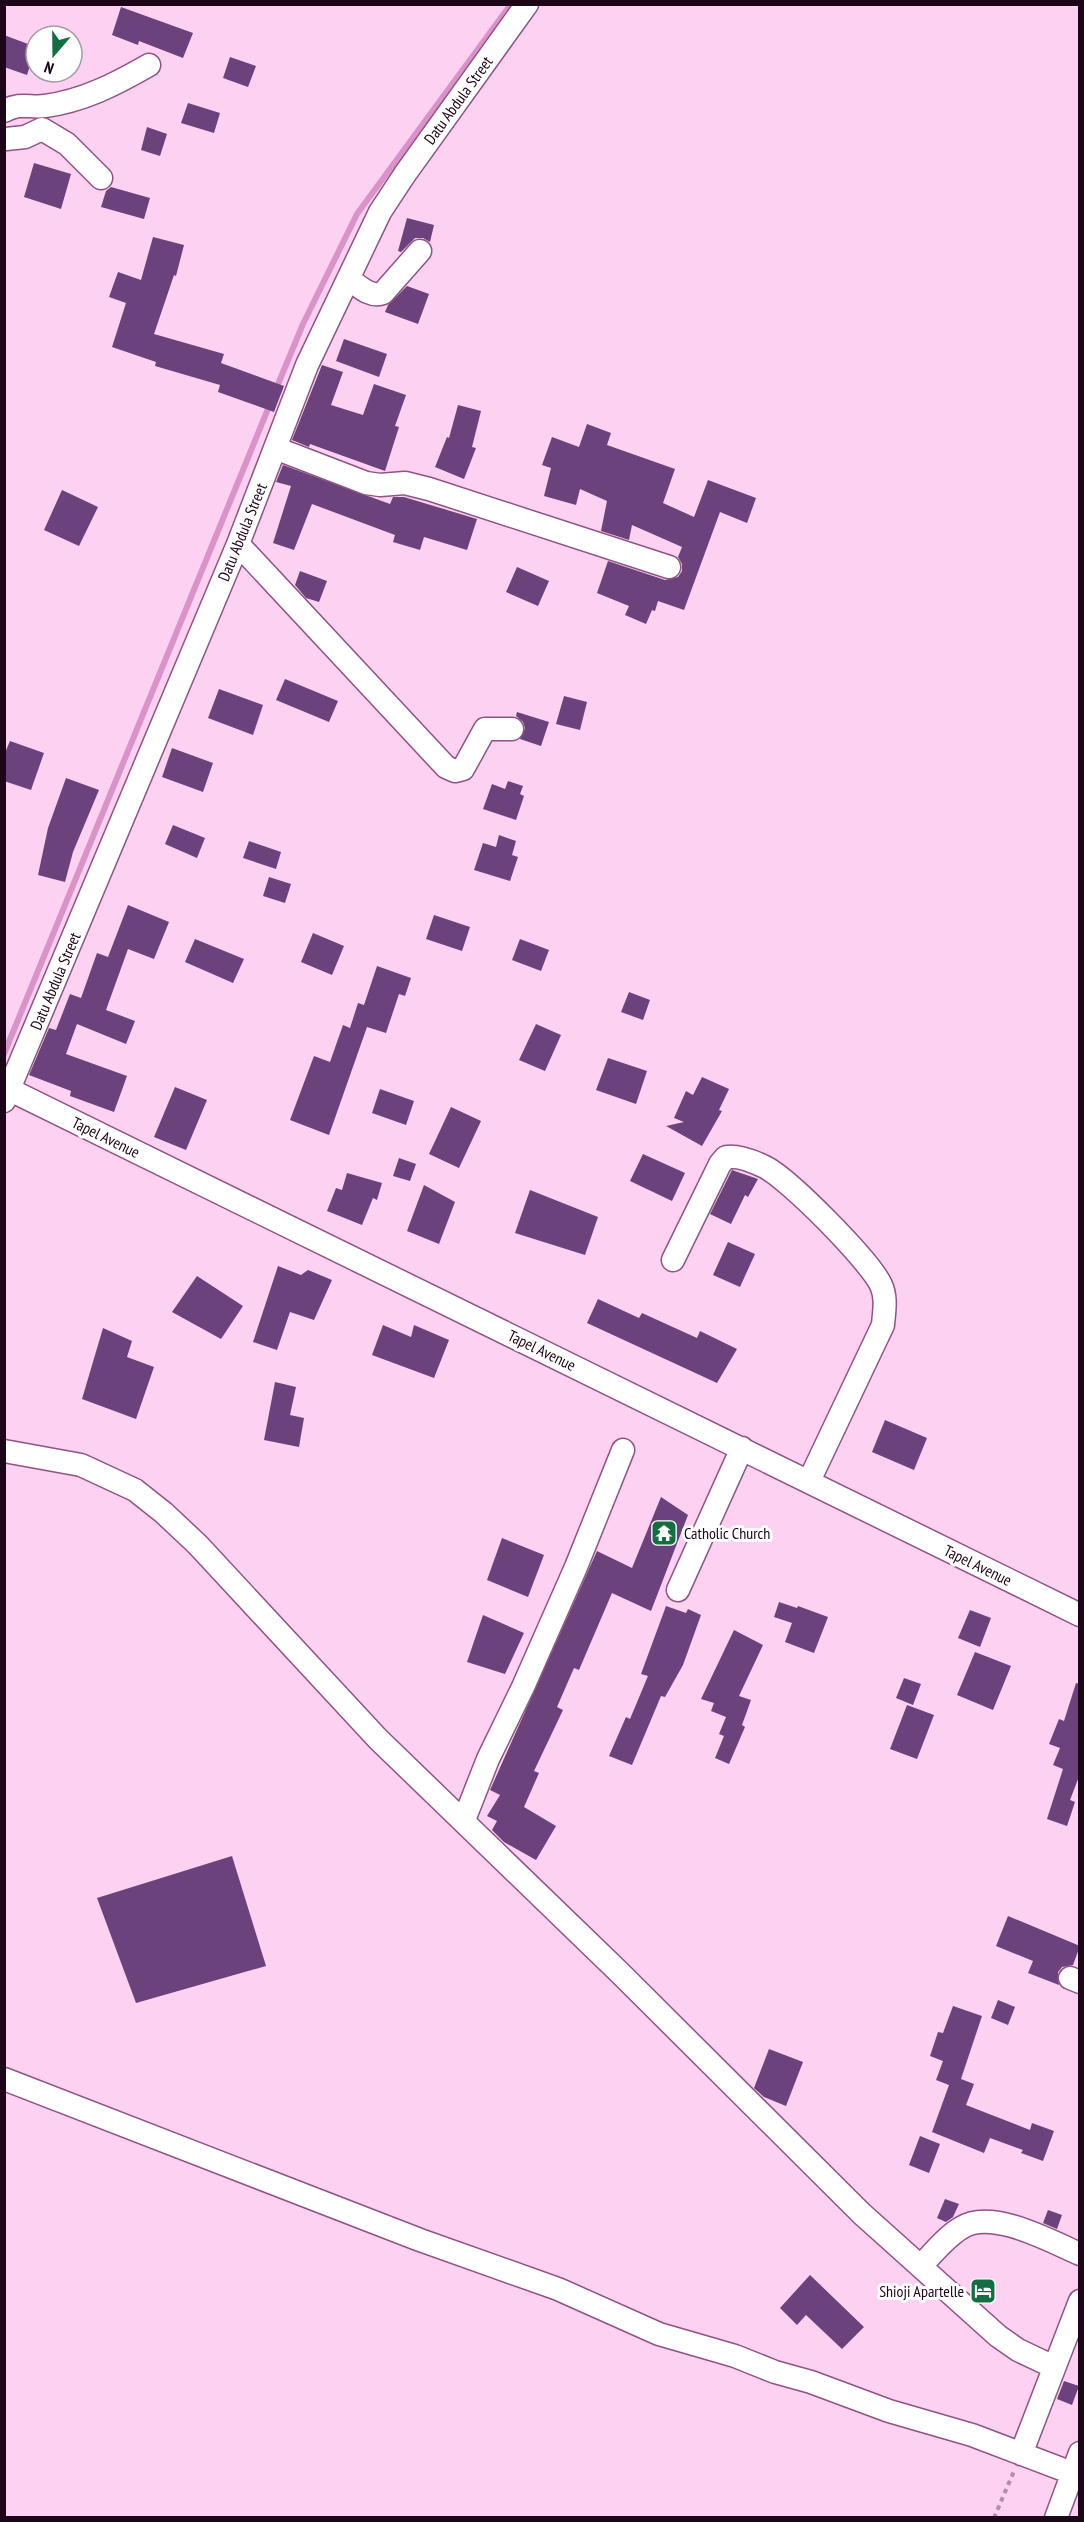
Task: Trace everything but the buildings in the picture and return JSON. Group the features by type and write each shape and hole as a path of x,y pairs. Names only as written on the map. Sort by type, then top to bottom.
{"street":[{"name":"Datu Abdula Street","path":"6,1092 238,544 307,365 380,212 527,4"},
{"path":"5,141 25,136 43,118 103,91 149,65"},
{"path":"4,111 18,105 43,118 101,178"},
{"path":"349,279 372,295 378,295 383,293 420,251"},
{"path":"275,448 366,483 380,485 405,483 429,489 669,567"},
{"path":"238,544 446,767 455,771 464,769 485,729 512,729"},
{"name":"Tapel Avenue","path":"6,1092 742,1448 1080,1615"},
{"path":"673,1260 720,1164 726,1157 734,1156 766,1167 788,1183 872,1268 882,1287 885,1305 883,1325 809,1481"},
{"path":"678,1590 742,1448"},
{"path":"464,1820 488,1759 523,1688 576,1567 623,1450"},
{"path":"4,1451 81,1465 135,1490 164,1513 198,1545 378,1739 464,1820 806,2159 999,2336 1018,2350 1054,2367"},
{"path":"4,2079 399,2231 558,2289 659,2334 735,2356 775,2372 811,2382 889,2411 972,2435 1021,2454 1072,2476 1056,2517"},
{"path":"921,2266 949,2237 963,2226 975,2222 990,2221 1013,2227 1080,2254"},
{"path":"1021,2454 1080,2301"}],"path":[{"path":"994,2517 1021,2454"}],"waterway":[{"path":"276,389 303,324 357,214 511,4"},
{"path":"4,1054 270,404"}],"place":[{"name":"Catholic Church","path":"664,1533"},
{"name":"Shioji Apartelle","path":"983,2291"}]}
